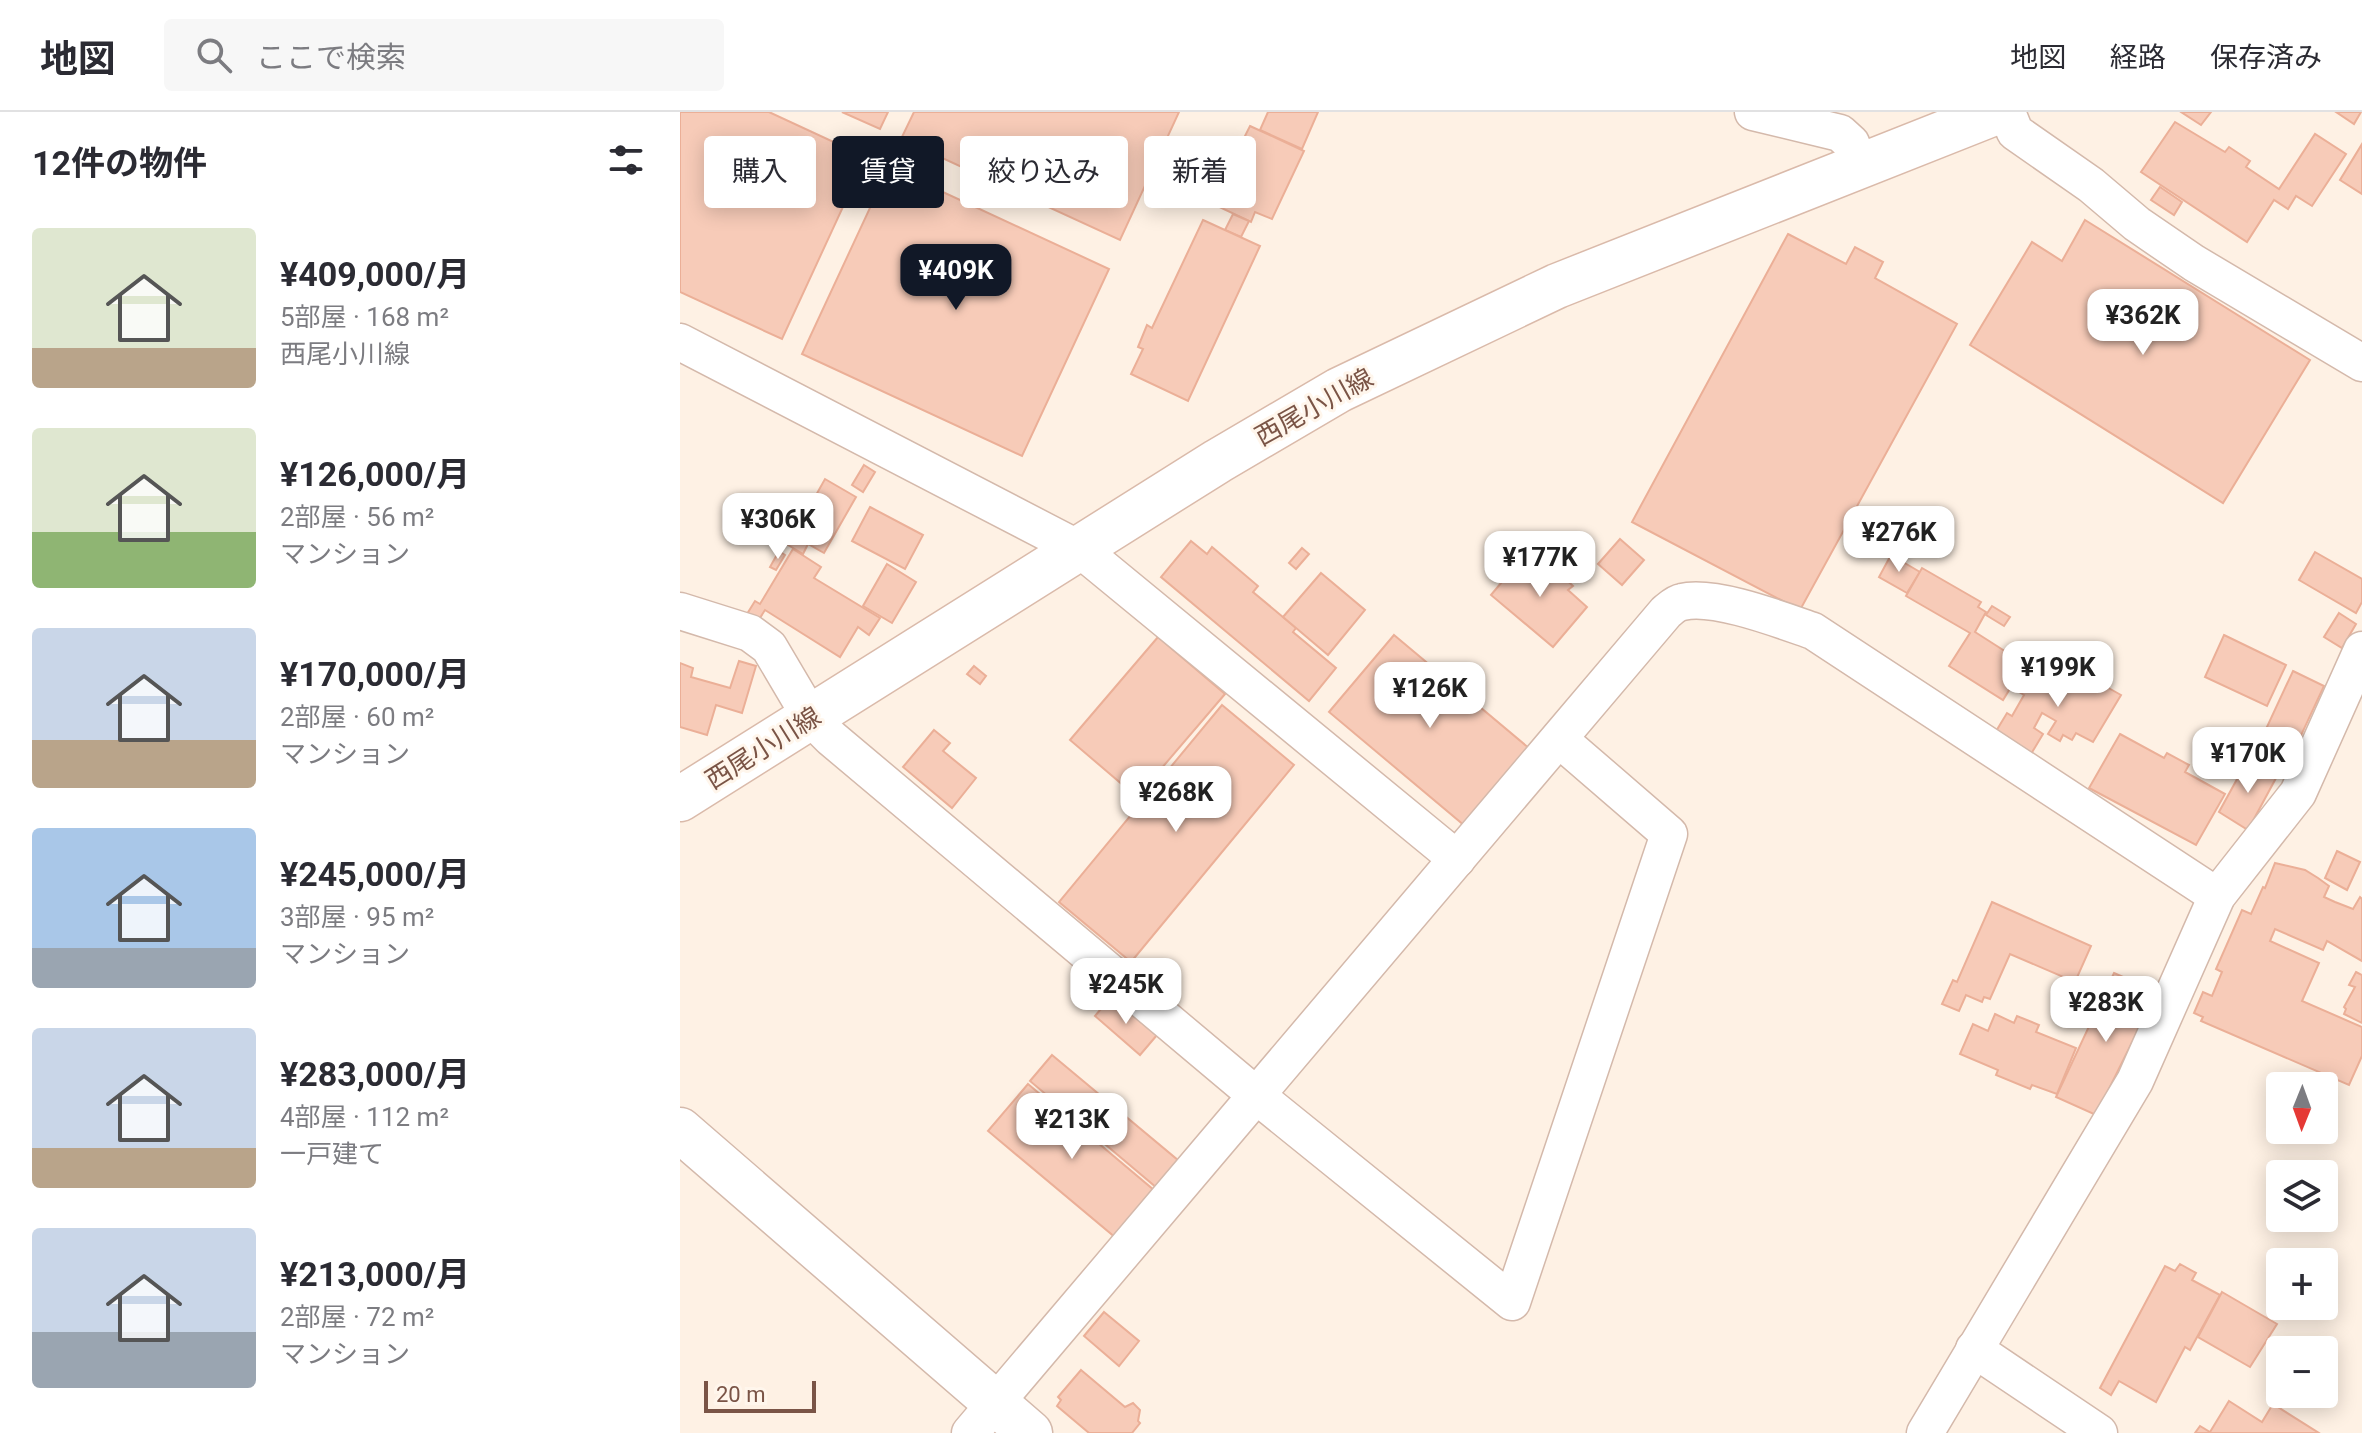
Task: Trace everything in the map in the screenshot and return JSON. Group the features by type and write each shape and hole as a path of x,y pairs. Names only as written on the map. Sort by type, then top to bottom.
{"main road":[{"name":"西尾小川線","path":"680,799 1081,550 1218,461 1339,390 1557,286 1997,112"},
{"path":"680,1130 982,1418 1030,1433"}],"street":[{"path":"1753,112 1840,133 1851,143 1860,165"},
{"path":"2007,112 2015,132 2091,185 2137,224 2194,263 2362,363"},
{"path":"680,342 1081,550 1457,859"},
{"path":"982,1418 1666,612 1679,602 1703,599 1813,631 2217,896"},
{"path":"680,611 750,633 769,647 811,718 1257,1096 1512,1302 1669,834 1559,739"},
{"path":"1925,1433 2135,1081 2217,896 2298,793 2362,650"},
{"path":"1974,1349 2099,1433"}],"building":[{"path":"680,112 769,112 832,141 832,208 842,208 782,339 680,292"},
{"path":"842,112 888,112 880,129"},
{"path":"914,112 1179,112 1168,136 1144,136 1144,188 1120,240 1051,208 1128,208 1128,136 960,136 960,166 944,159 944,136 902,136"},
{"path":"1268,112 1318,112 1302,149 1260,130"},
{"path":"2181,112 2211,112 2201,125"},
{"path":"2336,112 2361,112 2354,124"},
{"path":"2175,122 2225,152 2229,147 2250,161 2246,167 2279,189 2315,134 2346,154 2312,206 2296,196 2288,209 2274,200 2247,242 2141,172"},
{"path":"1250,126 1304,151 1272,219 1255,212 1251,222 1221,208 1256,208 1256,136 1245,136"},
{"path":"2362,144 2362,194 2340,180"},
{"path":"2160,187 2182,202 2174,215 2151,200"},
{"path":"944,192 960,200 960,208 977,208 1109,269 1022,456 802,354 870,208 944,208"},
{"path":"1233,214 1249,221 1241,237 1225,230"},
{"path":"1203,220 1260,246 1188,401 1131,374 1143,349 1138,347 1147,325 1152,328"},
{"path":"2085,220 2310,360 2223,503 1970,345 2032,242 2062,261"},
{"path":"1788,234 1846,264 1855,247 1883,262 1875,278 1957,324 1800,610 1632,522"},
{"path":"864,465 875,472 863,492 852,485"},
{"path":"825,479 856,497 824,553 808,544 803,554 788,545"},
{"path":"870,507 923,535 905,569 852,541"},
{"path":"1620,539 1644,560 1622,585 1598,564"},
{"path":"1191,541 1207,554 1212,547 1258,586 1253,592 1296,628 1293,632 1336,668 1309,701 1161,577"},
{"path":"1302,548 1309,554 1296,569 1289,563"},
{"path":"793,549 821,567 814,578 880,618 869,635 858,627 840,657 765,610 758,621 747,614 755,601 760,604"},
{"path":"779,551 785,555 776,570 770,567"},
{"path":"1528,551 1573,586 1568,590 1587,607 1553,647 1491,595"},
{"path":"2315,552 2362,579 2362,602 2356,613 2299,580"},
{"path":"1891,555 1920,572 1907,593 1879,577"},
{"path":"887,564 916,582 892,623 863,606"},
{"path":"1922,568 1981,602 1978,607 1986,612 1975,632 2025,664 2003,700 1949,666 1970,633 1906,596"},
{"path":"1321,573 1365,610 1328,655 1283,617"},
{"path":"1992,606 2010,617 2004,626 1986,615"},
{"path":"2339,613 2356,624 2342,648 2324,637"},
{"path":"1394,635 1530,749 1465,826 1329,712"},
{"path":"2224,635 2286,665 2267,706 2205,677"},
{"path":"1158,637 1225,694 1137,797 1070,740"},
{"path":"739,661 756,666 742,713 716,705 707,735 680,727 680,663 693,668 691,677 730,688"},
{"path":"2047,663 2083,683 2087,676 2121,695 2093,742 2076,733 2072,740 2063,735 2060,741 2048,734 2056,721 2042,713 2034,728 2043,734 2031,754 1995,733 2007,713 2012,716 2024,695 2019,692 2028,675 2037,680"},
{"path":"974,666 986,676 980,684 967,674"},
{"path":"2293,671 2324,686 2297,744 2266,729"},
{"path":"1222,705 1294,765 1131,962 1059,902"},
{"path":"934,730 950,743 943,751 976,778 952,808 903,767"},
{"path":"2120,734 2164,758 2167,753 2189,765 2185,772 2225,794 2196,845 2089,788"},
{"path":"2247,761 2276,778 2248,830 2219,812"},
{"path":"2337,851 2360,862 2347,890 2325,878"},
{"path":"2275,863 2305,870 2318,878 2329,886 2324,897 2335,902 2353,909 2360,897 2362,899 2362,961 2327,941 2323,950 2275,929 2270,941 2319,963 2302,1001 2362,1027 2362,1056 2349,1085 2338,1080 2338,1072 2319,1072 2201,1021 2203,1017 2194,1013 2203,992 2212,996 2222,972 2216,969 2242,910 2251,914"},
{"path":"1992,902 2091,946 2075,982 2010,954 1990,999 1984,997 1982,1002 1966,995 1959,1011 1942,1004 1953,980 1957,982"},
{"path":"2356,972 2362,975 2362,1023 2344,1014 2344,1007 2355,987 2349,985"},
{"path":"2114,973 2157,992 2096,1115 2056,1097"},
{"path":"1112,996 1157,1035 1140,1055 1095,1016"},
{"path":"1995,1014 2014,1023 2017,1016 2039,1025 2036,1032 2076,1048 2057,1094 2032,1085 2030,1089 1996,1075 1998,1070 1960,1054 1973,1024 1988,1031"},
{"path":"1052,1055 1179,1161 1157,1188 1030,1081"},
{"path":"1028,1084 1155,1191 1116,1238 988,1131"},
{"path":"2180,1264 2196,1273 2192,1280 2220,1295 2190,1350 2185,1347 2156,1402 2119,1381 2111,1395 2100,1388 2165,1266 2175,1271"},
{"path":"2222,1292 2277,1324 2269,1336 2266,1336 2266,1342 2250,1367 2198,1337"},
{"path":"1104,1312 1139,1341 1119,1366 1084,1336"},
{"path":"1081,1370 1125,1407 1133,1403 1140,1410 1140,1423 1132,1433 1089,1433 1057,1406 1061,1400 1058,1397"},
{"path":"2229,1401 2262,1422 2271,1408 2279,1408 2319,1433 2195,1433 2200,1426 2210,1432"}]}
